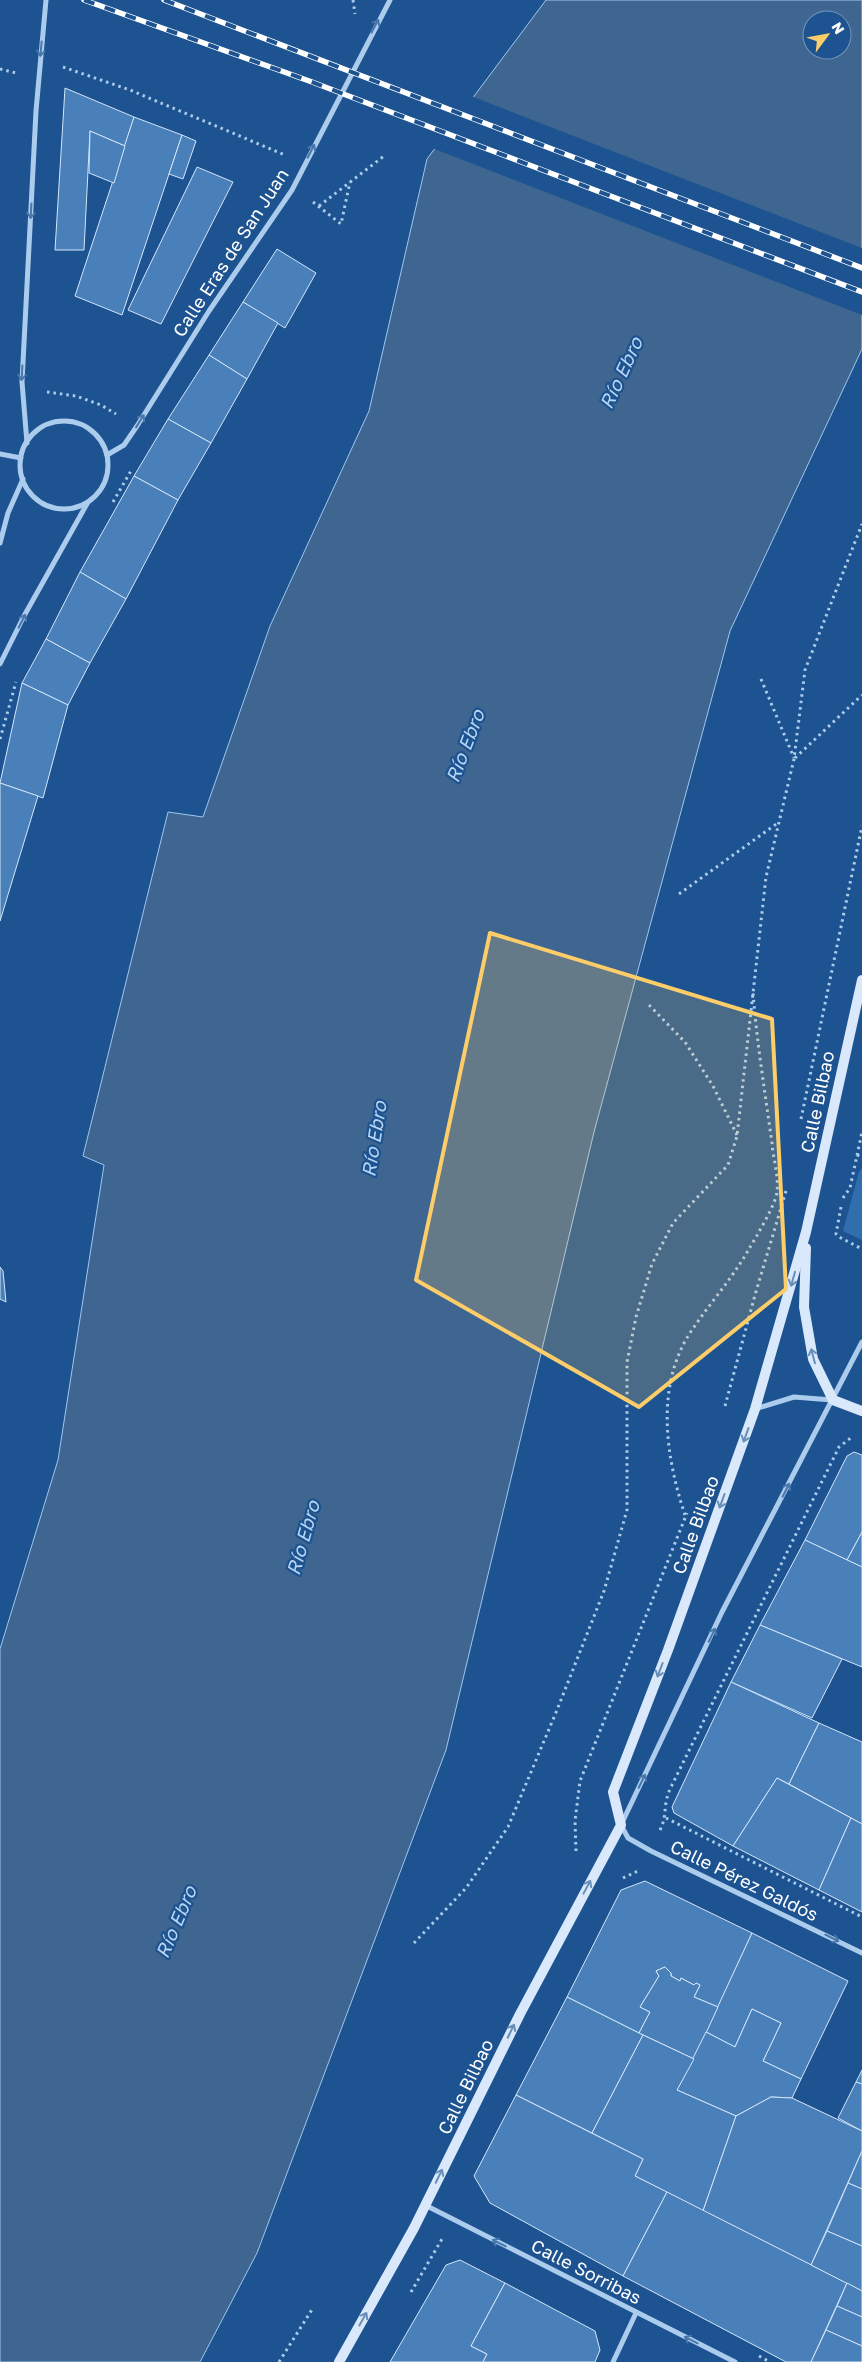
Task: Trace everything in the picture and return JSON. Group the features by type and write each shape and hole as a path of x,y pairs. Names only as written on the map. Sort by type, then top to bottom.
{"main road":[{"name":"Calle Bilbao","path":"339,2362 426,2205 520,2014 621,1825 613,1792 671,1641 755,1409 806,1232 862,980"},
{"name":"Calle Bilbao","path":"806,1232 804,1307 813,1359 833,1400"},
{"path":"833,1400 862,1411"}],"street":[{"path":"27,442 22,382 36,111 46,0"},
{"name":"Calle Eras de San Juan","path":"107,455 124,445 209,311 292,190 390,0"},
{"path":"0,543 8,513 23,479 21,458 27,442 36,431 49,424 64,421 78,423 91,430 102,441 107,455 108,468 105,481 89,501 24,616 0,664"},
{"path":"0,454 21,458"},
{"path":"23,479 38,500 50,506 76,507 89,501"},
{"name":"Calle Bilbao","path":"621,1825 722,1612 862,1342"},
{"path":"755,1409 794,1397 833,1400"},
{"name":"Calle Pérez Galdós","path":"621,1825 628,1838 651,1851 862,1952"},
{"name":"Calle Sorribas","path":"426,2205 734,2362"},
{"path":"613,2362 636,2313"}],"path":[{"path":"58,66 130,90 285,156"},
{"path":"319,206 384,156"},
{"path":"311,201 341,224 350,182"},
{"path":"44,388 48,392 76,396 101,405 122,418"},
{"path":"414,1943 466,1888 508,1827 604,1591 627,1510 627,1362 636,1317 649,1273 673,1223 728,1165 737,1136 766,877 794,759 805,670 862,524"},
{"path":"0,739 16,679"},
{"path":"761,679 794,759"},
{"path":"794,759 862,695"},
{"path":"679,894 779,822"},
{"path":"800,1129 862,826"},
{"path":"686,1516 675,1485 669,1446 668,1388 676,1362 690,1334 735,1274 778,1192 758,1045 753,985"},
{"path":"649,1004 685,1042 713,1086 737,1136"},
{"path":"843,1198 850,1188 862,1132"},
{"path":"857,1155 862,1157"},
{"path":"725,1408 787,1185"},
{"path":"837,1229 836,1234 839,1237 862,1249"},
{"path":"852,1436 839,1447 671,1787 664,1808 666,1818 862,1917"},
{"path":"576,1852 575,1821 580,1781 689,1507"},
{"path":"620,1880 638,1870 648,1875"},
{"path":"280,2362 313,2308"}],"highlighted area":[{"path":"490,933 772,1019 786,1289 639,1407 416,1280"}],"shaded area":[{"path":"862,1168 862,1240 843,1231 859,1172"}],"water":[{"name":"Río Ebro","path":"546,0 862,0 862,349 730,631 594,1132 446,1750 257,2253 200,2362 0,2362 0,1649 58,1460 104,1165 83,1156 168,812 203,817 270,626 369,411 427,159"}],"pier":[{"path":"471,96 862,248 862,315 432,148"}],"building":[{"path":"65,88 134,117 125,146 90,131 84,250 55,250"},
{"path":"134,117 182,135 122,315 75,296"},
{"path":"90,131 125,146 114,183 89,173"},
{"path":"182,135 196,141 183,179 169,174"},
{"path":"197,167 233,182 161,324 128,310"},
{"path":"277,249 316,273 285,328 243,302"},
{"path":"243,302 278,323 247,379 209,355"},
{"path":"209,355 247,379 211,443 168,419"},
{"path":"168,419 211,443 178,500 134,476"},
{"path":"134,476 178,500 126,599 80,572"},
{"path":"80,572 126,599 90,663 46,639"},
{"path":"46,639 90,663 68,705 22,683"},
{"path":"22,683 68,705 43,798 0,783"},
{"path":"0,783 38,796 0,921"},
{"path":"0,1267 3,1271 6,1302 0,1299"},
{"path":"854,1452 862,1455 862,1532 847,1560 805,1540 847,1456"},
{"path":"862,1532 862,1567 847,1560"},
{"path":"805,1540 862,1567 862,1667 760,1625"},
{"path":"760,1625 842,1659 812,1718 731,1682"},
{"path":"731,1682 819,1723 789,1784 777,1778 733,1846 674,1813 672,1807"},
{"path":"819,1723 862,1742 862,1824 789,1784"},
{"path":"777,1778 851,1818 819,1890 733,1846"},
{"path":"851,1818 862,1824 862,1912 819,1890"},
{"path":"645,1881 752,1933 718,2007 694,1997 700,1985 696,1983 694,1985 681,1978 680,1981 671,1976 671,1973 665,1967 656,1971 659,1976 640,2007 650,2012 639,2033 567,1997 621,1890"},
{"path":"752,1933 848,1981 801,2079 763,2061 781,2023 752,2009 735,2047 706,2032"},
{"path":"665,1967 671,1973 671,1976 680,1981 681,1978 694,1985 696,1983 700,1985 694,1997 718,2007 694,2059 639,2033 650,2012 640,2007 659,1976 656,1971"},
{"path":"567,1997 643,2035 592,2133 516,2095"},
{"path":"752,2009 781,2023 763,2061 801,2079 792,2098 771,2097 736,2116 677,2090 706,2032 735,2047"},
{"path":"643,2035 694,2059 677,2090 736,2116 703,2211 635,2176 643,2159 592,2133"},
{"path":"862,2070 862,2084 856,2082"},
{"path":"856,2082 862,2084 862,2131 838,2118"},
{"path":"516,2095 643,2159 635,2176 667,2192 623,2276 490,2203 474,2176"},
{"path":"771,2097 792,2098 862,2131 862,2151 811,2265 703,2211 736,2116"},
{"path":"862,2151 862,2189 848,2183"},
{"path":"848,2183 862,2189 862,2246 827,2231"},
{"path":"667,2192 847,2283 811,2362 786,2362 623,2276"},
{"path":"827,2231 862,2246 862,2291 811,2265"},
{"path":"460,2260 505,2283 471,2346 487,2354 483,2362 390,2362 446,2265"},
{"path":"505,2283 595,2331 600,2350 595,2362 483,2362 487,2354 471,2346"},
{"path":"847,2283 862,2291 862,2317 837,2306"},
{"path":"837,2306 862,2317 862,2346 826,2330"},
{"path":"826,2330 862,2346 862,2362 811,2362"}],"railway":[{"path":"84,0 312,82 862,292"},
{"path":"164,0 862,268"}]}
